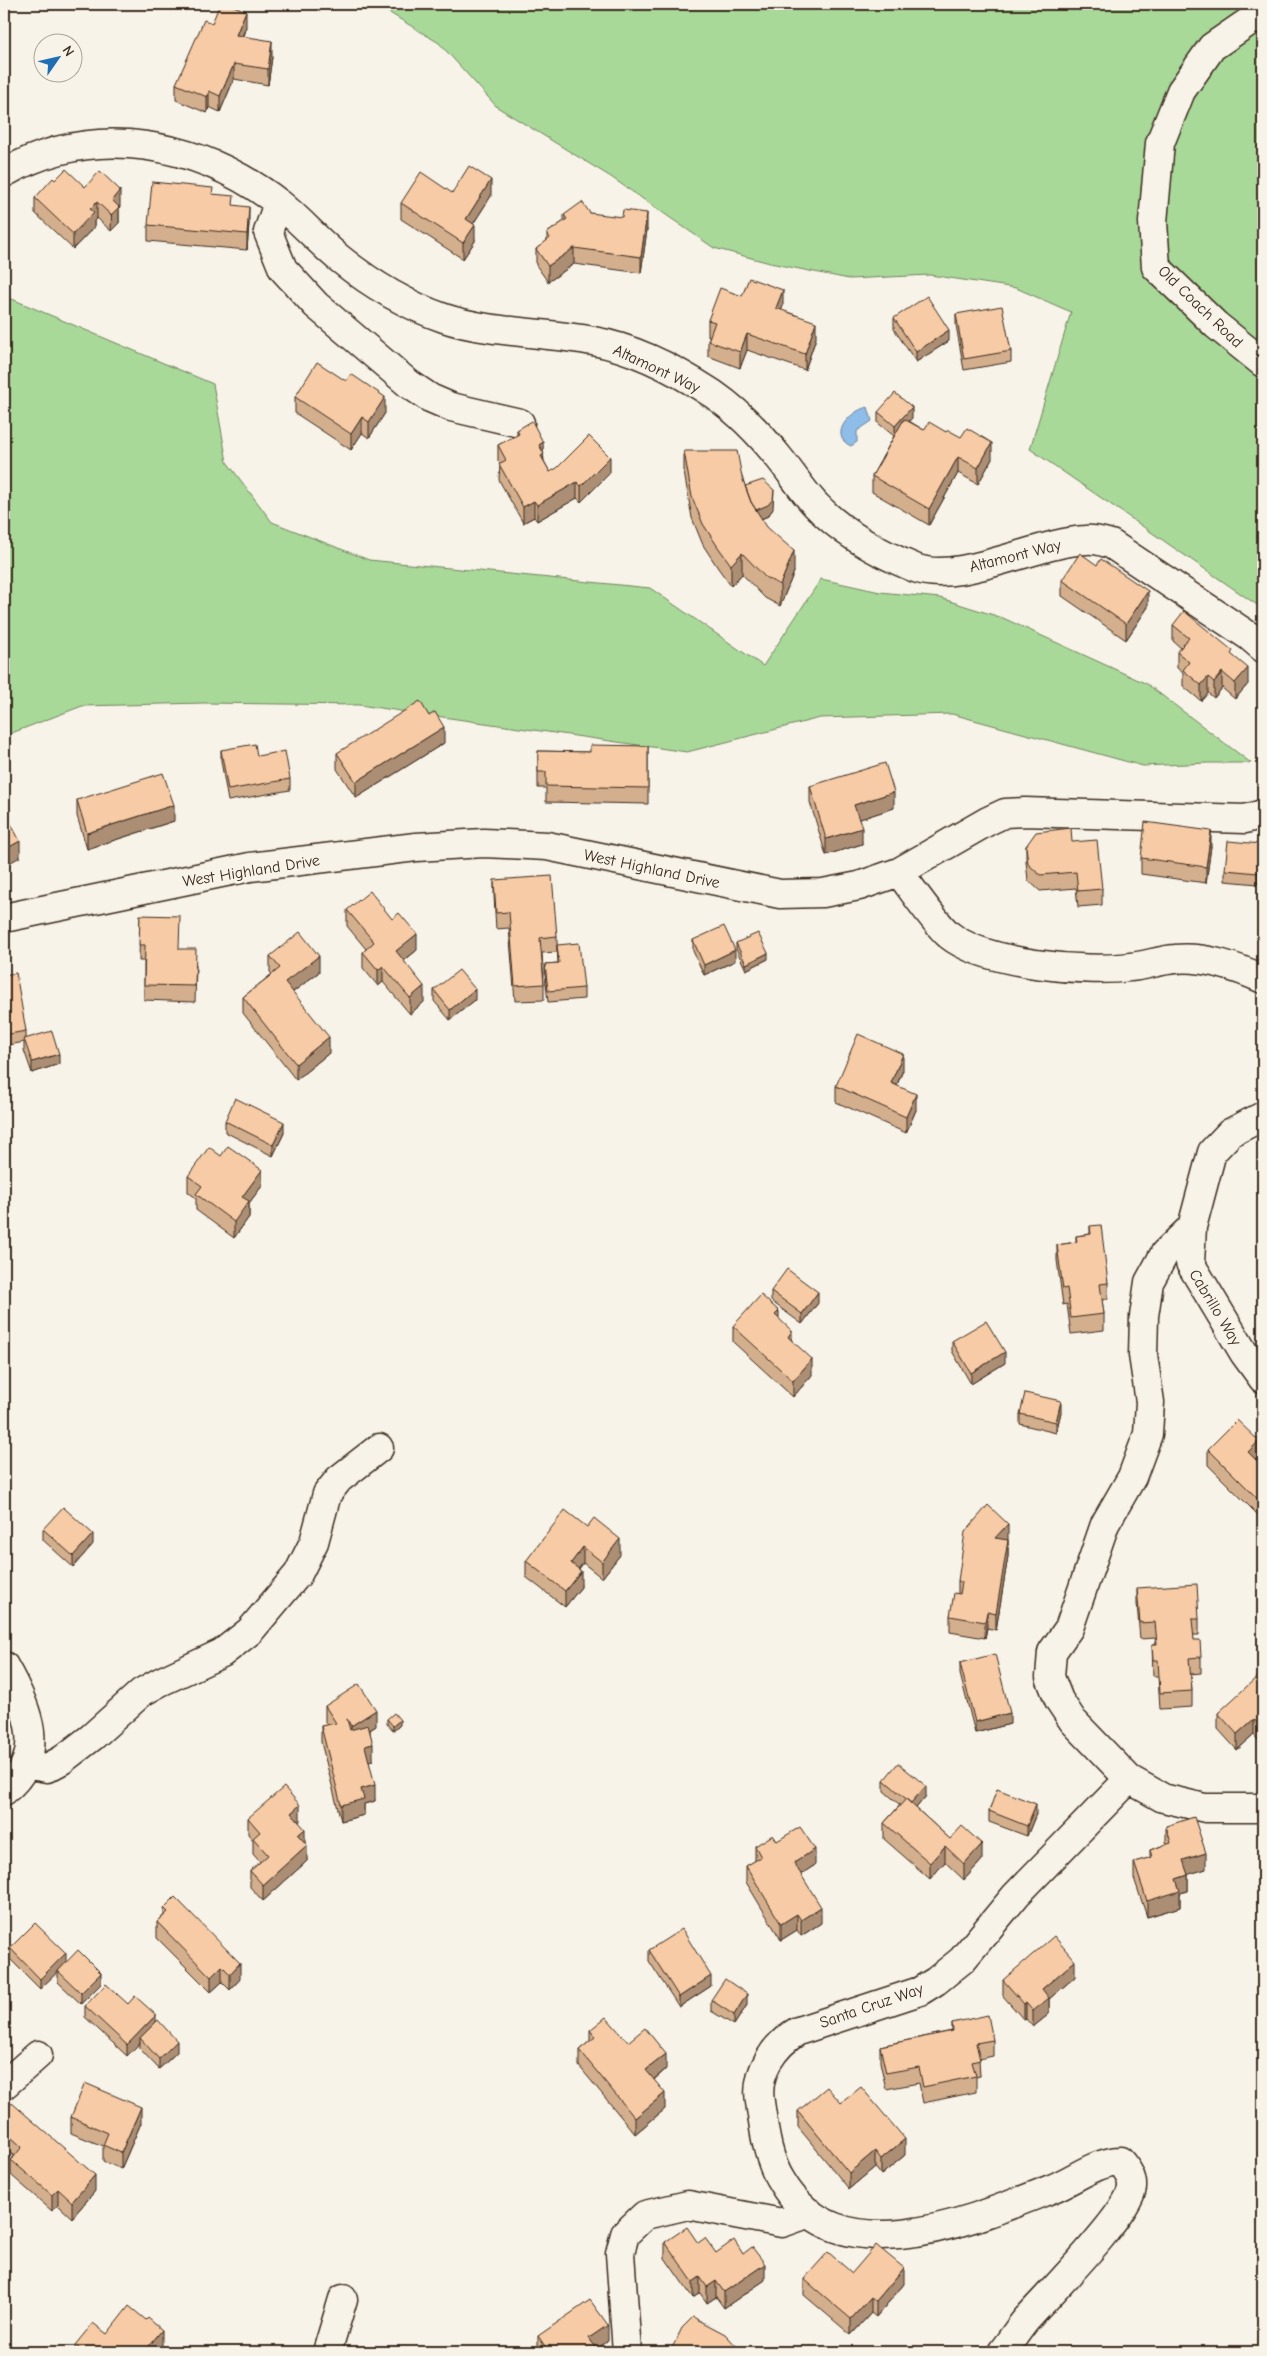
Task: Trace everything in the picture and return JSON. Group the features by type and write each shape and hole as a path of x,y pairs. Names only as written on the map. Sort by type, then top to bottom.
{"street":[{"name":"Old Coach Road","path":"1263,12 1212,47 1181,91 1160,143 1153,222 1156,267 1216,325 1263,362"},
{"name":"Altamont Way","path":"4,173 48,153 98,144 149,145 200,158 260,190 278,203 349,265 379,287 423,309 446,319 596,342 634,354 713,394 753,428 813,502 828,517 857,540 918,570 942,571 968,568 1045,546 1090,539 1111,544 1250,636 1263,648"},
{"path":"278,203 268,232 283,269 316,306 409,384 430,398 451,407 520,422"},
{"path":"1263,814 1245,819 1006,813 988,821 899,872 949,935 973,949 1047,966 1083,969 1129,968 1176,959 1208,961 1238,968 1263,979"},
{"name":"West Highland Drive","path":"4,918 250,866 416,847 484,843 547,846 780,894 823,893 859,886 899,872"},
{"path":"1263,1116 1230,1133 1212,1152 1192,1227 1165,1253 1149,1282 1144,1316 1143,1355 1150,1402 1148,1434 1132,1477 1105,1524 1069,1628 1052,1652 1050,1677 1058,1700 1073,1721 1129,1779 1163,1798 1205,1808 1263,1808"},
{"name":"Cabrillo Way","path":"1192,1227 1190,1264 1244,1353 1263,1380"},
{"path":"26,1764 47,1768 62,1760 92,1737 142,1692 222,1653 250,1631 298,1574 314,1542 327,1494 339,1479 379,1448"},
{"path":"4,1666 19,1692 32,1737 26,1764 17,1780 4,1791"},
{"name":"Santa Cruz Way","path":"1002,2352 1024,2323 1104,2232 1127,2200 1132,2187 1129,2170 1120,2160 1108,2161 1054,2188 1000,2209 924,2231 899,2234 856,2233 824,2223 796,2202 782,2182 766,2140 759,2093 764,2068 784,2039 814,2024 870,2009 920,1991 936,1981 962,1960 1016,1895 1129,1779"},
{"path":"4,2085 38,2054"},
{"path":"627,2352 620,2253 625,2234 645,2215 688,2205 782,2223 810,2213"},
{"path":"327,2352 343,2298"}],"green space":[{"path":"375,4 1263,4 1263,609 1030,449 1071,312 1016,288 930,275 849,279 770,263 714,248 611,177 497,107 439,43"},
{"path":"12,299 213,384 227,462 272,522 369,560 650,588 763,666 821,579 880,592 940,598 1003,618 1147,684 1251,763 1143,766 952,714 820,718 687,752 359,705 204,703 82,706 4,736 4,300"}],"water":[{"path":"868,407 872,421 857,431 857,442 851,446 844,441 841,436 841,430 849,418 861,409"}],"building":[{"path":"220,4 229,4 246,11 236,35 272,41 268,69 234,64 220,96 209,91 207,97 176,84 204,20 212,23"},
{"path":"469,166 491,180 466,219 475,225 463,243 401,203 421,172 452,193"},
{"path":"66,169 85,187 100,171 120,190 112,200 119,207 111,215 97,202 90,209 94,212 73,234 35,198 53,178 55,180"},
{"path":"152,182 213,188 212,194 234,196 233,205 249,207 247,234 148,225"},
{"path":"582,202 590,213 622,217 623,210 647,213 641,257 574,248 548,266 536,249 550,238 547,233 567,219 564,215"},
{"path":"749,278 783,290 776,308 816,322 805,354 747,334 740,352 708,341 715,322 708,320 720,288 742,296"},
{"path":"927,296 949,330 916,352 894,318"},
{"path":"1002,306 1011,351 964,359 956,314"},
{"path":"317,362 346,381 351,374 385,397 369,422 362,417 351,434 295,397"},
{"path":"895,393 912,407 895,426 878,412"},
{"path":"904,419 924,430 929,422 946,432 948,430 961,437 967,428 992,443 978,468 958,457 929,509 872,476"},
{"path":"532,421 543,442 539,445 544,454 541,456 550,472 557,468 589,436 610,457 581,486 577,482 537,505 534,501 523,507 499,464 506,460 498,445 519,434 517,430"},
{"path":"684,451 737,451 742,477 751,502 767,527 794,551 780,585 765,577 742,553 731,565 718,547 703,524 692,497"},
{"path":"763,480 774,490 773,499 768,505 756,510 745,486"},
{"path":"1080,553 1097,565 1101,559 1148,591 1126,624 1062,580"},
{"path":"1184,611 1233,651 1231,654 1248,668 1235,683 1222,672 1214,682 1208,677 1201,685 1183,670 1189,662 1177,652 1189,638 1173,625"},
{"path":"420,701 429,716 435,712 444,727 356,782 337,753"},
{"path":"255,744 257,756 285,751 290,779 228,790 221,750"},
{"path":"590,745 648,746 648,788 546,786 546,772 538,772 538,751 590,752"},
{"path":"885,763 894,792 854,805 862,828 826,839 810,786"},
{"path":"163,773 174,805 87,833 77,800"},
{"path":"4,811 20,841 4,850"},
{"path":"1145,822 1211,831 1206,867 1141,858"},
{"path":"1071,828 1072,842 1097,840 1102,889 1078,891 1076,872 1040,875 1028,864 1026,846 1036,832"},
{"path":"1228,841 1261,844 1258,873 1225,870"},
{"path":"552,876 557,936 540,938 544,984 515,986 509,912 496,913 494,880"},
{"path":"370,891 392,919 399,913 417,934 396,951 424,986 410,998 383,966 378,970 363,952 374,942 347,910"},
{"path":"140,915 180,916 179,949 196,949 195,986 144,985 145,945 139,945"},
{"path":"724,926 735,950 704,965 693,940"},
{"path":"300,932 319,956 285,982 329,1037 296,1064 243,997 280,968 270,956"},
{"path":"758,933 768,953 746,964 736,943"},
{"path":"579,943 584,988 548,991 545,964 559,963 557,945"},
{"path":"459,970 475,989 450,1010 434,990"},
{"path":"16,973 26,1031 4,1035 4,975"},
{"path":"52,1031 59,1054 32,1062 24,1039"},
{"path":"858,1034 903,1054 891,1083 916,1094 906,1117 836,1086"},
{"path":"235,1098 284,1122 273,1145 225,1121"},
{"path":"228,1146 262,1170 242,1197 249,1201 234,1222 196,1194 202,1186 188,1176 209,1147 221,1156"},
{"path":"1101,1225 1108,1283 1100,1284 1104,1314 1071,1318 1067,1288 1063,1289 1057,1245 1077,1242 1076,1236 1091,1234 1090,1226"},
{"path":"787,1269 818,1292 802,1314 771,1291"},
{"path":"761,1295 779,1311 775,1315 792,1331 788,1337 812,1359 793,1381 733,1326"},
{"path":"986,1321 1005,1352 971,1373 952,1341"},
{"path":"1025,1393 1061,1401 1056,1422 1020,1414"},
{"path":"1237,1420 1259,1441 1248,1452 1263,1467 1263,1504 1208,1449"},
{"path":"988,1505 1008,1524 995,1538 1008,1540 996,1614 987,1612 985,1622 950,1616 954,1593 960,1594 962,1582 958,1581 965,1532"},
{"path":"63,1507 93,1534 73,1556 43,1529"},
{"path":"565,1510 587,1527 594,1518 620,1539 602,1562 583,1547 571,1563 581,1571 565,1591 526,1561"},
{"path":"1197,1584 1199,1619 1192,1619 1194,1640 1200,1640 1201,1657 1189,1658 1192,1691 1160,1693 1158,1660 1153,1660 1152,1644 1157,1644 1155,1622 1140,1623 1137,1588"},
{"path":"995,1654 1010,1713 975,1722 960,1663"},
{"path":"1257,1677 1263,1684 1263,1730 1254,1719 1237,1734 1218,1713"},
{"path":"359,1684 376,1710 351,1726 347,1719 350,1730 368,1725 373,1744 365,1746 375,1785 361,1789 364,1799 341,1805 321,1726 336,1723 325,1706"},
{"path":"394,1713 400,1720 393,1726 387,1719"},
{"path":"898,1763 926,1786 911,1803 884,1780"},
{"path":"284,1787 300,1805 291,1813 305,1829 298,1835 307,1845 263,1885 250,1871 268,1855 253,1838 260,1832 248,1818"},
{"path":"997,1789 1036,1804 1027,1826 989,1811"},
{"path":"906,1799 950,1839 962,1826 982,1844 964,1864 945,1846 930,1863 884,1823"},
{"path":"1194,1817 1206,1853 1183,1860 1188,1875 1176,1879 1180,1891 1147,1901 1134,1862 1152,1857 1150,1850 1171,1843 1166,1826"},
{"path":"800,1827 815,1849 794,1863 821,1907 801,1920 797,1914 781,1924 746,1866 761,1857 755,1846 773,1835 777,1841"},
{"path":"175,1897 240,1963 230,1974 222,1966 211,1977 157,1922 168,1912 164,1908"},
{"path":"35,1923 66,1953 40,1979 10,1948"},
{"path":"682,1929 711,1976 679,1997 649,1950"},
{"path":"1054,1936 1075,1961 1042,1989 1049,1998 1033,2011 1026,2003 1024,2004 1003,1980"},
{"path":"78,1950 101,1973 81,1993 58,1971"},
{"path":"725,1979 747,1994 734,2015 711,2000"},
{"path":"106,1984 128,2004 135,1996 156,2015 127,2045 85,2006"},
{"path":"988,2015 993,2040 976,2043 980,2060 972,2062 976,2076 923,2087 919,2067 886,2073 880,2046 953,2031 952,2023"},
{"path":"606,2017 628,2042 645,2028 666,2054 646,2070 665,2093 635,2118 579,2050 595,2037 590,2030"},
{"path":"158,2020 177,2041 159,2059 140,2038"},
{"path":"85,2083 141,2107 121,2153 103,2145 108,2133 71,2117"},
{"path":"827,2087 841,2103 861,2087 905,2139 881,2159 875,2151 849,2173 798,2111"},
{"path":"12,2103 95,2175 72,2202 58,2189 52,2195 11,2160 22,2147 4,2131 4,2113"},
{"path":"687,2227 698,2243 705,2238 716,2253 734,2240 743,2254 752,2247 765,2264 724,2292 716,2281 707,2287 700,2277 693,2282 665,2242"},
{"path":"876,2245 904,2268 876,2301 871,2297 851,2319 804,2279 828,2252 852,2273"},
{"path":"590,2300 608,2325 589,2338 599,2352 549,2352 538,2336"},
{"path":"129,2306 162,2330 144,2352 84,2352 75,2345 93,2323 107,2334"},
{"path":"693,2317 725,2334 742,2352 670,2352 682,2328"}]}
